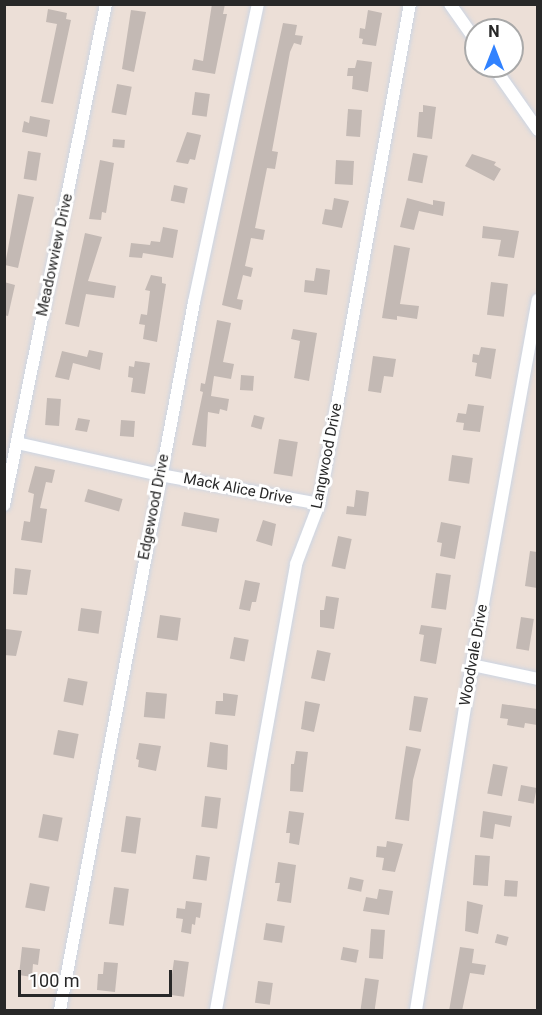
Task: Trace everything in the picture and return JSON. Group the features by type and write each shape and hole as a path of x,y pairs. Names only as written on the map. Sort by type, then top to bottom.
{"street":[{"name":"Meadowview Drive","path":"4,505 106,4"},
{"name":"Edgewood Drive","path":"60,1011 160,475 258,4"},
{"name":"Langwood Drive","path":"216,1011 296,564 319,504 410,4"},
{"path":"450,4 464,24"},
{"path":"501,78 537,130"},
{"name":"Woodvale Drive","path":"416,1011 472,664 537,300"},
{"name":"Mack Alice Drive","path":"17,443 160,475 319,504"},
{"path":"472,664 537,679"}],"building":[{"path":"212,4 225,4 223,14 227,14 215,74 192,70 194,59 203,61"},
{"path":"48,9 67,13 66,19 71,20 53,104 41,102 57,24 46,22"},
{"path":"131,10 146,12 134,72 122,69"},
{"path":"368,10 382,13 376,46 362,44 363,39 359,38 360,28 365,29"},
{"path":"283,23 297,25 295,35 303,36 301,45 294,43 290,52 272,151 278,152 275,169 267,168 255,228 265,230 263,240 251,238 245,266 253,268 251,277 243,275 237,299 243,300 241,310 222,305"},
{"path":"357,60 372,62 368,92 352,89 353,76 347,76 348,68 355,68"},
{"path":"117,84 132,87 126,115 111,112"},
{"path":"195,92 210,94 207,117 192,115"},
{"path":"423,105 436,107 432,139 417,137 419,112 423,112"},
{"path":"348,109 362,110 360,137 346,136"},
{"path":"30,116 50,120 47,137 22,132 24,121 29,123"},
{"path":"187,132 201,135 195,160 190,159 188,164 176,162"},
{"path":"113,139 125,140 124,148 112,147"},
{"path":"28,151 41,153 36,181 24,179"},
{"path":"413,153 428,156 422,183 408,180"},
{"path":"472,154 496,162 494,165 501,169 494,181 465,166"},
{"path":"100,160 114,163 106,213 102,212 101,220 89,219"},
{"path":"336,160 354,161 353,185 335,184"},
{"path":"174,185 188,188 184,204 171,201"},
{"path":"18,194 34,197 18,268 5,265"},
{"path":"334,198 349,201 342,228 322,224 325,209 332,210"},
{"path":"407,198 433,205 433,200 445,202 443,216 419,211 414,230 400,227"},
{"path":"483,226 519,231 514,258 498,256 501,240 482,238"},
{"path":"163,227 178,230 173,258 143,253 142,258 129,257 131,243 150,245 151,241 160,242"},
{"path":"85,233 102,237 88,281 116,286 114,298 86,294 79,327 65,324"},
{"path":"394,245 410,248 400,304 419,306 417,319 397,316 397,320 382,318"},
{"path":"316,268 330,270 327,295 304,292 305,280 314,281"},
{"path":"151,275 162,277 162,283 166,284 157,342 143,339 145,325 139,324 141,314 147,315 150,291 145,290"},
{"path":"4,282 15,285 8,316 4,315"},
{"path":"491,282 508,284 504,317 487,315"},
{"path":"217,320 231,323 223,362 234,364 231,379 214,376 211,396 229,399 227,411 220,409 219,414 208,412 206,447 192,445 203,392 200,391 201,383 205,384"},
{"path":"293,329 317,333 309,381 294,378 300,341 291,339"},
{"path":"481,347 496,349 491,379 475,376 477,363 472,362 473,354 479,355"},
{"path":"89,350 103,353 100,370 73,363 69,380 55,377 62,351 87,357"},
{"path":"373,356 396,359 393,377 384,376 381,393 368,391"},
{"path":"135,361 150,363 145,394 131,392 133,378 128,377 129,366 134,367"},
{"path":"241,375 254,376 253,391 240,390"},
{"path":"47,398 61,399 59,426 45,425"},
{"path":"468,404 484,406 480,432 463,430 464,423 456,422 458,413 466,414"},
{"path":"254,415 265,418 262,429 251,427"},
{"path":"78,418 90,420 87,432 75,430"},
{"path":"121,420 135,421 134,437 120,436"},
{"path":"279,439 298,442 292,477 274,474"},
{"path":"452,455 473,458 469,484 448,481"},
{"path":"35,466 55,470 52,483 46,482 40,508 47,509 42,543 21,540 24,521 30,522 34,494 28,492"},
{"path":"88,489 123,499 119,511 84,501"},
{"path":"356,490 369,492 366,516 346,514 347,506 354,507"},
{"path":"184,512 219,519 217,533 181,526"},
{"path":"263,520 276,524 272,546 256,541"},
{"path":"441,522 461,526 455,559 440,556 442,543 437,542"},
{"path":"338,536 352,539 345,569 332,566"},
{"path":"530,551 537,552 537,588 525,586"},
{"path":"15,568 31,570 27,595 13,594"},
{"path":"436,573 451,575 446,610 431,608"},
{"path":"245,580 260,583 256,602 252,602 250,611 239,609"},
{"path":"326,596 339,598 334,629 320,627 320,610 324,610"},
{"path":"81,608 102,611 99,634 78,631"},
{"path":"160,615 181,618 178,641 157,638"},
{"path":"521,617 534,619 529,651 516,649"},
{"path":"421,625 442,628 436,664 420,661 424,635 419,634"},
{"path":"6,629 22,631 16,656 4,655"},
{"path":"234,637 249,640 245,661 230,659"},
{"path":"317,650 331,653 325,681 311,678"},
{"path":"68,678 88,682 83,705 63,702"},
{"path":"146,692 167,694 165,719 144,717"},
{"path":"223,693 238,695 235,716 215,714 216,701 223,701"},
{"path":"414,696 428,698 421,732 409,730"},
{"path":"305,701 320,704 314,732 301,729"},
{"path":"502,704 537,709 537,725 525,723 524,728 507,725 508,719 500,718"},
{"path":"58,730 79,734 74,759 53,755"},
{"path":"210,742 228,745 227,770 207,767"},
{"path":"139,743 161,746 156,771 138,767 139,760 136,759"},
{"path":"406,746 421,749 413,780 409,821 395,819"},
{"path":"296,751 308,752 303,792 290,791 291,764 294,764"},
{"path":"493,764 508,767 502,796 487,793"},
{"path":"521,785 537,788 534,804 518,801"},
{"path":"205,796 221,798 217,829 201,827"},
{"path":"289,811 304,813 299,845 289,843 290,833 286,833"},
{"path":"483,811 512,816 510,827 495,824 493,839 480,837"},
{"path":"43,814 63,818 58,841 38,838"},
{"path":"126,816 141,818 136,854 121,852"},
{"path":"387,841 403,844 395,872 382,870 384,858 376,857 377,846 386,847"},
{"path":"196,855 210,857 207,881 193,879"},
{"path":"475,855 490,856 488,886 473,885"},
{"path":"278,862 296,865 291,903 277,901 280,883 275,883"},
{"path":"350,877 364,880 361,892 348,889"},
{"path":"505,880 518,881 517,897 504,896"},
{"path":"30,883 50,887 45,911 25,908"},
{"path":"114,887 129,889 124,926 109,924"},
{"path":"379,889 393,891 389,915 363,911 366,897 377,899"},
{"path":"186,901 202,903 200,918 196,917 195,925 192,924 191,934 181,932 183,919 176,918 177,908 185,909"},
{"path":"467,901 483,905 478,934 465,931"},
{"path":"266,923 285,926 282,943 263,940"},
{"path":"371,929 385,930 383,959 369,958"},
{"path":"497,934 509,937 506,946 495,943"},
{"path":"22,947 40,949 38,965 33,964 32,977 19,975"},
{"path":"343,947 359,950 356,963 341,960"},
{"path":"460,947 474,949 472,963 486,965 484,975 470,973 462,1011 449,1011"},
{"path":"174,960 189,962 184,997 169,995"},
{"path":"104,962 118,963 115,992 97,990 98,974 103,974"},
{"path":"365,978 379,980 375,1010 361,1010"},
{"path":"258,981 273,983 270,1005 255,1003"}]}
